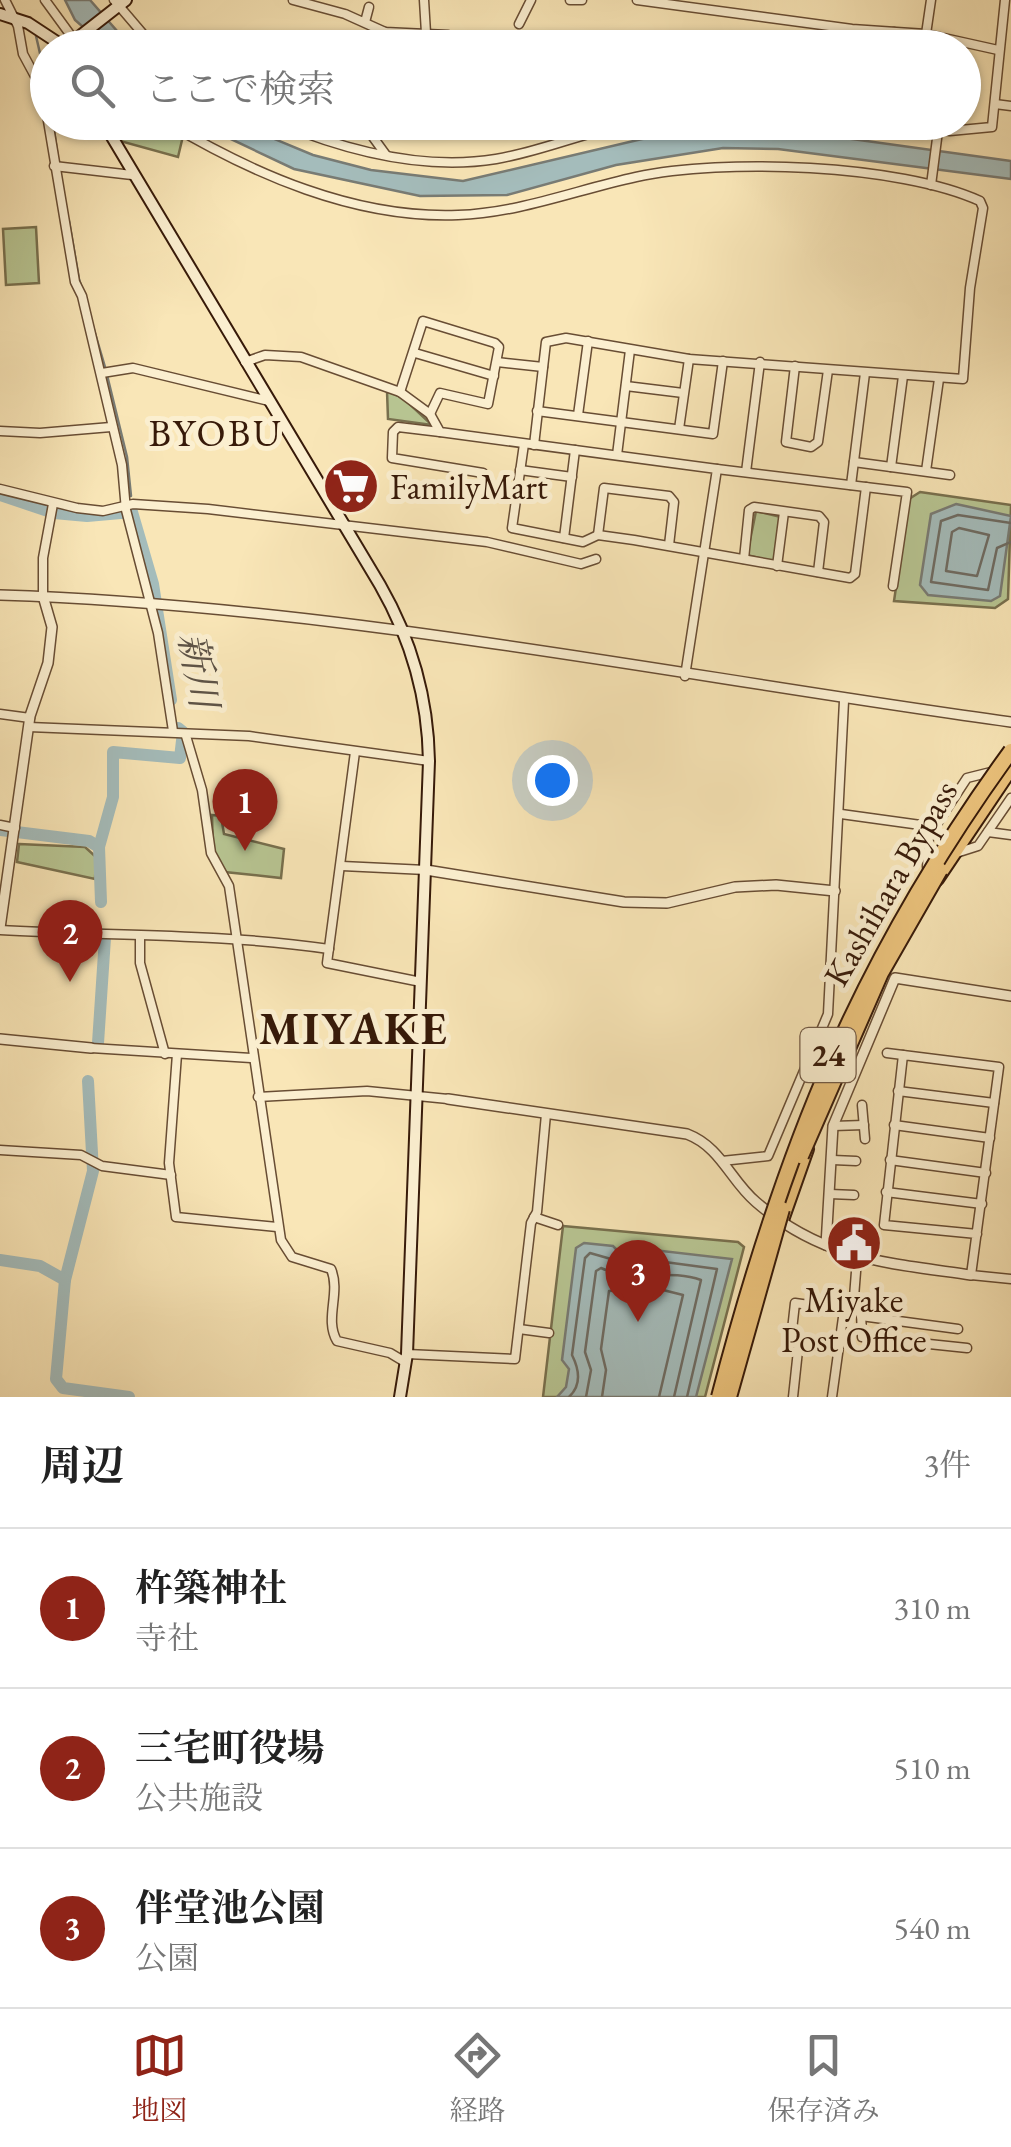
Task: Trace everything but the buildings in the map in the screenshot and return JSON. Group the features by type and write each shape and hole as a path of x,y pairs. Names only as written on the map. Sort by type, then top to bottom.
{"highway":[{"name":"Kashihara Bypass","path":"718,1397 769,1212 831,1048 927,867 1011,748"},
{"path":"718,1397 771,1212 834,1049 909,902 1011,748"},
{"name":"Kashihara Bypass","path":"730,1397 781,1222 844,1057 883,975 953,854 1011,768"},
{"path":"730,1397 780,1216 842,1055 918,907 1011,768"}],"main road":[{"path":"89,30 117,3"},
{"path":"0,14 13,16 36,30"},
{"path":"113,140 345,526 403,630 426,714 430,761 418,1097 406,1358 400,1397"}],"street":[{"path":"5,0 30,67"},
{"path":"45,0 68,30"},
{"path":"294,0 380,30"},
{"path":"424,0 426,30"},
{"path":"519,24 531,0"},
{"path":"570,0 582,0"},
{"path":"638,0 878,30"},
{"path":"927,30 931,0"},
{"path":"981,128 992,127 998,50 1007,23 1005,0"},
{"path":"117,3 140,30"},
{"path":"364,22 369,6"},
{"path":"981,46 998,50"},
{"path":"997,64 1011,66"},
{"path":"995,104 1011,106"},
{"path":"50,140 75,282 102,373 122,465 126,506 154,601 173,731"},
{"path":"195,140 281,181 368,206 430,215 496,213 641,176 712,167 807,168 931,183 980,201 983,208 970,288 963,380 689,359 588,341 546,342 537,411 520,470 512,528 583,542 598,534 850,578 855,574 866,487"},
{"path":"333,140 386,156 457,163 497,159 565,140"},
{"path":"375,140 386,156"},
{"path":"931,183 937,140"},
{"path":"54,166 132,175"},
{"path":"400,392 423,321 496,343 500,348 488,404 440,393 430,414"},
{"path":"578,415 588,341"},
{"path":"617,455 630,350"},
{"path":"414,352 494,376"},
{"path":"245,362 282,354 301,357 400,392 430,414 440,432"},
{"path":"679,428 689,359"},
{"path":"497,362 543,367"},
{"path":"537,411 713,434 724,362"},
{"path":"746,472 760,362"},
{"path":"795,366 786,442 811,447 818,442 828,370"},
{"path":"102,373 132,368 269,400"},
{"path":"851,485 865,373"},
{"path":"892,467 903,376"},
{"path":"926,471 939,379"},
{"path":"626,386 683,393"},
{"path":"0,431 40,433 111,427"},
{"path":"484,473 392,458 393,432 398,428 440,432 907,492 893,586"},
{"path":"564,538 575,450"},
{"path":"854,462 950,475"},
{"path":"685,676 717,469"},
{"path":"520,470 572,476"},
{"path":"598,534 604,488 669,496 674,502 669,545"},
{"path":"0,489 52,504 103,512 126,506 208,509 487,542 581,564 596,558"},
{"path":"52,504 43,558 43,596 52,627 48,663 30,722 0,929 140,938 238,938 329,949"},
{"path":"744,558 749,510 823,518 818,572"},
{"path":"777,566 784,512"},
{"path":"0,595 154,601 403,630 685,676 1011,722"},
{"path":"722,1161 768,1156 828,1014 844,700"},
{"path":"0,714 30,722 173,731 186,736 249,736 430,761"},
{"path":"186,736 202,790 210,852 228,886 238,938 251,1058 277,1227 292,1257 332,1269 335,1278 331,1330 337,1341 406,1358 512,1361 546,1114"},
{"path":"354,752 327,962 421,982"},
{"path":"927,867 927,843 967,778 991,772"},
{"path":"953,854 974,850 1011,798"},
{"path":"841,814 935,827"},
{"path":"0,825 15,832"},
{"path":"988,832 1011,835"},
{"path":"342,866 426,870 624,902 667,903 735,888 776,884 835,891"},
{"path":"140,938 140,963 165,1054"},
{"path":"826,1245 833,1126 895,978 1011,996"},
{"path":"0,1039 251,1058"},
{"path":"886,1053 999,1066 971,1275"},
{"path":"176,1054 171,1175 176,1217 277,1227"},
{"path":"903,1054 884,1225 977,1234"},
{"path":"898,1090 994,1102"},
{"path":"258,1096 368,1092 686,1134 703,1140 742,1188 781,1222 826,1245 858,1258 1011,1279"},
{"path":"862,1105 866,1139"},
{"path":"894,1124 990,1138"},
{"path":"833,1126 864,1125"},
{"path":"0,1150 81,1155 102,1166 171,1175"},
{"path":"833,1160 856,1161"},
{"path":"890,1160 986,1173"},
{"path":"886,1192 982,1204"},
{"path":"830,1194 854,1195"},
{"path":"534,1217 558,1225"},
{"path":"832,1397 838,1347 852,1312 858,1258"},
{"path":"838,1347 791,1340 795,1303 958,1329"},
{"path":"852,1312 862,1337 967,1348"},
{"path":"519,1329 549,1333"},
{"path":"793,1397 800,1341"}],"green space":[{"path":"119,140 182,140 178,157"},
{"path":"36,227 39,283 6,285 3,229"},
{"path":"387,391 401,396 432,425 388,419"},
{"path":"920,492 1011,505 1008,599 995,608 894,601 909,499"},
{"path":"756,511 781,517 774,562 747,555"},
{"path":"212,815 221,816 224,834 284,849 281,878 225,872 213,850"},
{"path":"19,844 85,847 96,857 95,879 17,862"},
{"path":"563,1226 738,1242 744,1247 705,1397 543,1397"}],"water":[{"path":"65,0 90,0 116,30 86,30 75,20"},
{"path":"233,140 277,140 313,155 371,170 463,181 638,140 859,140 1011,161 1011,179 778,149 723,148 616,165 507,195 420,196 294,169"},
{"path":"956,504 1011,516 1000,596 991,601 928,595 920,585 931,514"},
{"path":"584,1243 613,1246 618,1251 640,1253 645,1249 732,1259 696,1397 557,1397 566,1387 569,1369 562,1360 576,1248"}],"waterway":[{"path":"55,140 58,159"},
{"path":"69,221 79,279 105,367"},
{"path":"107,375 127,457 131,496"},
{"name":"新川","path":"0,495 54,513 87,516 132,512 153,584 171,700"},
{"name":"新川","path":"101,902 99,847 113,797 113,752 180,758 183,732 178,728"},
{"path":"0,830 89,841 99,847"},
{"name":"新川","path":"98,1043 105,938"},
{"name":"新川","path":"88,1081 93,1171 65,1280 56,1379 63,1388 129,1397"},
{"path":"0,1260 40,1266 65,1280"}],"place":[{"name":"FamilyMart","path":"351,486"},
{"name":"杵築神社","path":"245,851"},
{"name":"三宅町役場","path":"70,982"},
{"name":"Miyake Post Office","path":"854,1243"},
{"name":"伴堂池公園","path":"638,1322"}],"district":[{"name":"BYOBU","path":"216,432"},
{"name":"MIYAKE","path":"354,1028"}]}
